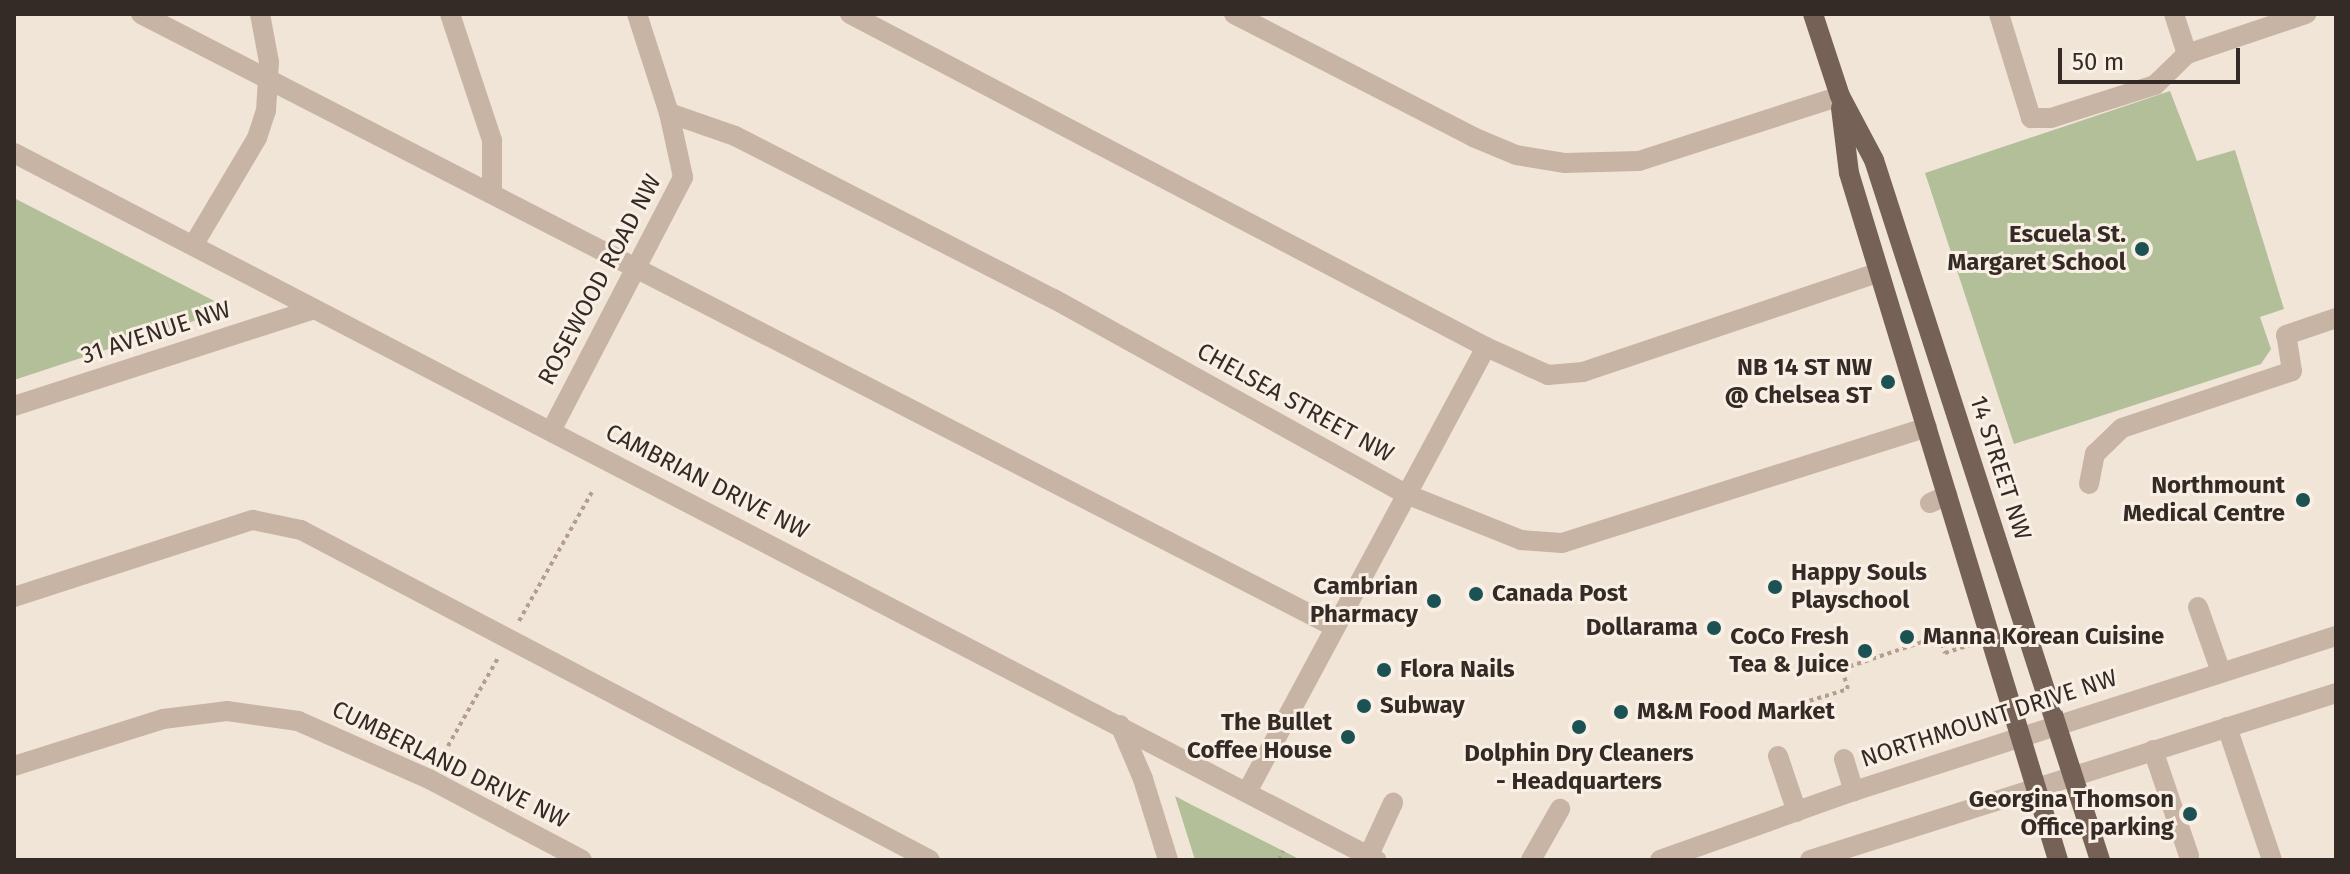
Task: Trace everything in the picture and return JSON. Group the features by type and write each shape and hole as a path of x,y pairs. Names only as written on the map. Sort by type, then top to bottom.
{"main road":[{"name":"14 STREET NW","path":"1813,14 1840,96 1874,160 2100,860"},
{"name":"14 STREET NW","path":"1840,96 1849,173 1927,427 1939,499 1986,655 2020,737 2058,860"}],"street":[{"path":"141,14 1335,627"},
{"path":"194,244 257,138 269,82 260,14"},
{"path":"450,14 492,140 492,194"},
{"name":"ROSEWOOD ROAD NW","path":"551,431 683,177 669,113 637,14"},
{"path":"850,14 1486,347 1548,375 1583,372 1878,273"},
{"path":"1234,14 1473,137 1516,155 1565,163 1639,161 1840,96"},
{"path":"1999,14 2031,118 2051,118 2155,85 2187,54 2306,14"},
{"path":"2174,14 2187,54"},
{"name":"CHELSEA STREET NW","path":"669,113 735,136 1040,292 1406,494 1521,540 1562,543 1927,427"},
{"name":"CAMBRIAN DRIVE NW","path":"14,153 1372,858"},
{"name":"31 AVENUE NW","path":"14,406 314,309"},
{"path":"2089,484 2095,454 2122,428 2292,371 2286,335 2336,318"},
{"path":"1247,792 1486,347"},
{"path":"14,597 253,520 301,530 930,860"},
{"path":"2198,607 2221,672"},
{"name":"NORTHMOUNT DRIVE NW","path":"1660,860 1854,791 2336,636"},
{"path":"1810,860 2034,786 2336,693"},
{"name":"CUMBERLAND DRIVE NW","path":"14,766 163,719 227,711 298,721 429,779 582,860"},
{"path":"1120,725 1143,779 1168,860"},
{"path":"2227,727 2272,860"},
{"path":"2153,750 2189,856"},
{"path":"1778,756 1797,812"},
{"path":"1844,759 1854,791"},
{"path":"1372,858 1393,803"},
{"path":"1531,860 1560,809"}],"path":[{"path":"518,623 592,492"},
{"path":"1802,703 1848,689 1842,669 1940,636 1945,653 1986,655"},
{"path":"448,745 500,655"},
{"path":"1279,860 1283,851"}],"green space":[{"name":"Escuela St. Margaret School","path":"2170,91 2197,161 2235,150 2284,309 2260,317 2271,349 2261,364 2014,444 1925,173"},
{"path":"14,198 230,309 14,380"},
{"path":"1175,796 1192,805 1301,860 1195,860"}],"place":[{"name":"Escuela St. Margaret School","path":"2142,249"},
{"name":"NB 14 ST NW @ Chelsea ST","path":"1888,382"},
{"name":"Northmount Medical Centre","path":"2303,500"},
{"name":"Happy Souls Playschool","path":"1775,587"},
{"name":"Canada Post","path":"1476,594"},
{"name":"Cambrian Pharmacy","path":"1434,601"},
{"name":"Dollarama","path":"1714,628"},
{"name":"Manna Korean Cuisine","path":"1907,637"},
{"name":"CoCo Fresh Tea & Juice","path":"1865,651"},
{"name":"Flora Nails","path":"1384,670"},
{"name":"Subway","path":"1364,706"},
{"name":"M&M Food Market","path":"1621,712"},
{"name":"Dolphin Dry Cleaners - Headquarters","path":"1579,727"},
{"name":"The Bullet Coffee House","path":"1348,737"},
{"name":"Georgina Thomson Office parking","path":"2190,814"}]}
